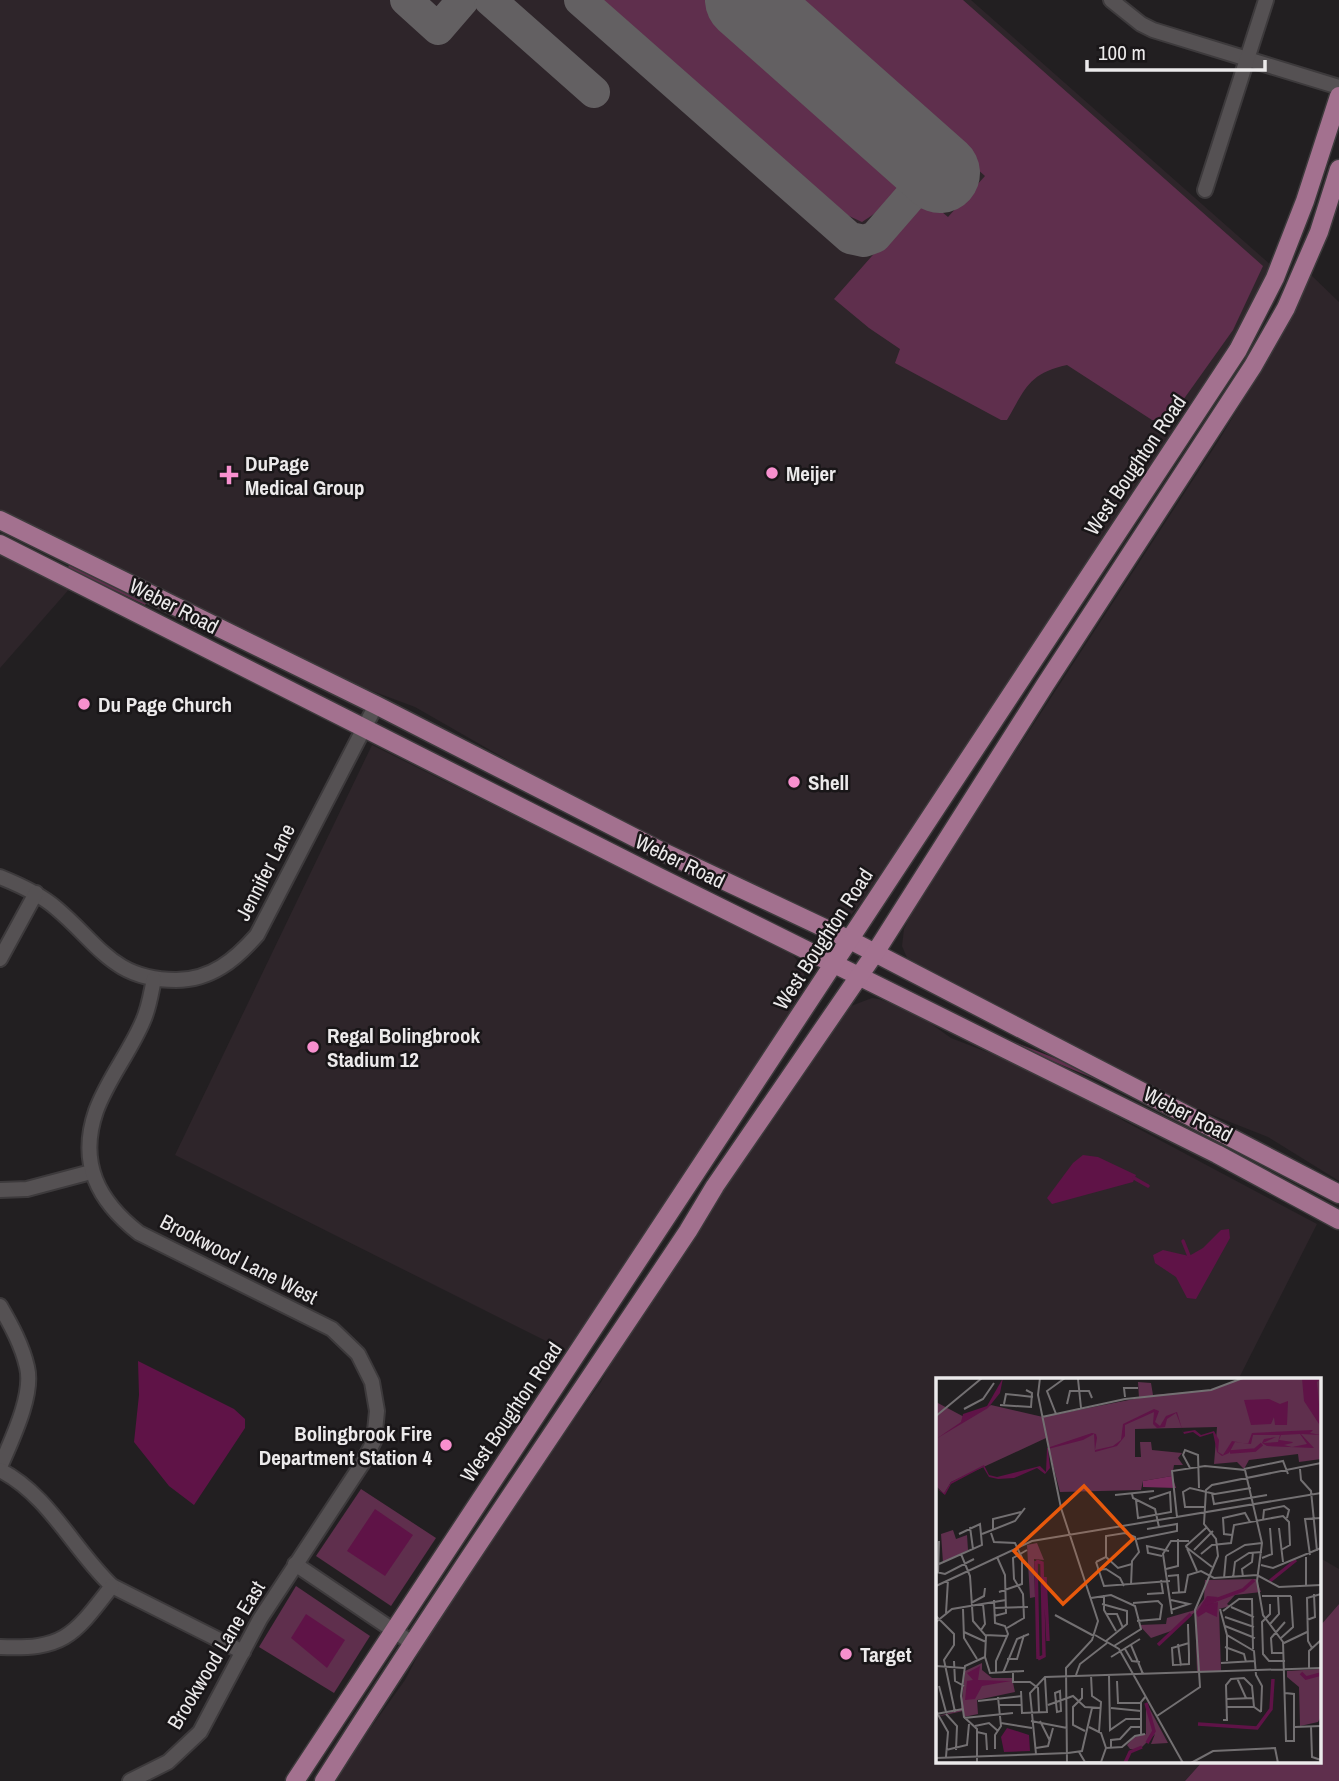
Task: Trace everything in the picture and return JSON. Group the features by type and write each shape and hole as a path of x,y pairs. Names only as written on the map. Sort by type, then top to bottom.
{"main road":[{"name":"West Boughton Road","path":"295,1781 1238,350 1275,278 1305,201 1339,96"},
{"name":"West Boughton Road","path":"324,1781 412,1643 688,1231 715,1186 860,976 1253,366 1286,308 1319,232 1339,170"},
{"name":"Weber Road","path":"0,520 376,705 625,833 850,940 1339,1194"},
{"name":"Weber Road","path":"0,544 544,819 1217,1153 1339,1220"},
{"path":"544,819 551,813 559,813 613,836 625,833"}],"street":[{"path":"1111,0 1153,30 1339,87"},
{"path":"1205,190 1266,0"},
{"name":"Jennifer Lane","path":"0,877 36,893 117,964 143,978 187,980 215,972 238,957 257,935 376,705"},
{"path":"0,959 36,893"},
{"name":"Brookwood Lane West","path":"154,979 142,1023 96,1111 90,1142 91,1172 103,1197 119,1217 139,1233 332,1329 358,1354 372,1382 377,1411 374,1441 362,1464 295,1564"},
{"path":"0,1190 27,1189 91,1172"},
{"path":"0,1306 18,1339 28,1370 25,1406 0,1469 36,1495 99,1574 112,1586 243,1653"},
{"path":"295,1564 412,1643"},
{"name":"Brookwood Lane East","path":"130,1781 168,1762 200,1732 260,1619 295,1564"},
{"path":"0,1647 30,1648 51,1644 67,1637 81,1626 112,1586"}],"shaded area":[{"path":"0,0 971,0 1272,266 1230,347 1177,422 1148,476 867,895 852,914 839,920 820,918 570,796 415,707 348,682 0,511"},
{"path":"593,0 706,0 903,173 893,196 862,222 836,210 792,175"},
{"path":"780,0 963,0 1263,266 1233,330 1171,417 1160,421 1152,420 1067,365 1054,368 1036,378 1024,391 1007,420 1001,420 895,363 900,349 834,299 924,197 948,217 985,176 957,151 954,153"},
{"path":"1311,275 1339,302 1339,1181 1268,1137 1202,1111 936,975 907,958 902,946 904,929 915,906 1219,440 1278,342"},
{"path":"0,551 71,587 0,668"},
{"path":"69,565 148,600 145,605 68,568"},
{"path":"372,745 792,954 803,968 803,987 782,1026 568,1352 175,1155"},
{"path":"872,998 916,1013 951,1038 1039,1072 1071,1088 1124,1121 1317,1224 1239,1378 936,1378 936,1764 1200,1764 1185,1781 333,1781 405,1680 437,1619 516,1500 601,1382 634,1320 825,1039 851,1006"},
{"path":"1014,1042 1085,1070 1126,1092 1012,1044"},
{"path":"1083,1155 1098,1157 1136,1175 1133,1182 1052,1204 1047,1198 1073,1163"},
{"path":"1229,1229 1230,1238 1196,1299 1187,1298 1176,1277 1155,1263 1153,1255 1163,1250 1189,1256 1203,1248 1221,1230"},
{"path":"138,1361 234,1409 245,1419 245,1428 194,1505 169,1486 134,1442 139,1395"},
{"path":"361,1489 436,1538 391,1606 316,1556"},
{"path":"375,1509 413,1535 385,1576 347,1551"},
{"path":"1322,1559 1339,1569 1339,1604 1322,1624"},
{"path":"296,1586 370,1636 334,1693 259,1647"},
{"path":"1339,1604 1339,1781 1185,1781 1200,1764 1322,1764 1322,1624"},
{"path":"306,1614 345,1640 327,1668 291,1638"}],"waterway":[{"path":"1134,1178 1148,1186"},
{"path":"1183,1241 1189,1256"}],"taxiway":[{"path":"406,0 438,29 463,0"},
{"path":"490,0 594,92"},
{"path":"580,0 850,238 864,241 875,237 935,168"}],"runway":[{"path":"745,0 940,173"}],"place":[{"name":"Meijer","path":"772,473"},
{"name":"DuPage Medical Group","path":"229,475"},
{"name":"Du Page Church","path":"84,704"},
{"name":"Shell","path":"794,782"},
{"name":"Regal Bolingbrook Stadium 12","path":"313,1047"},
{"name":"Bolingbrook Fire Department Station 4","path":"446,1445"},
{"name":"Target","path":"846,1654"}]}
